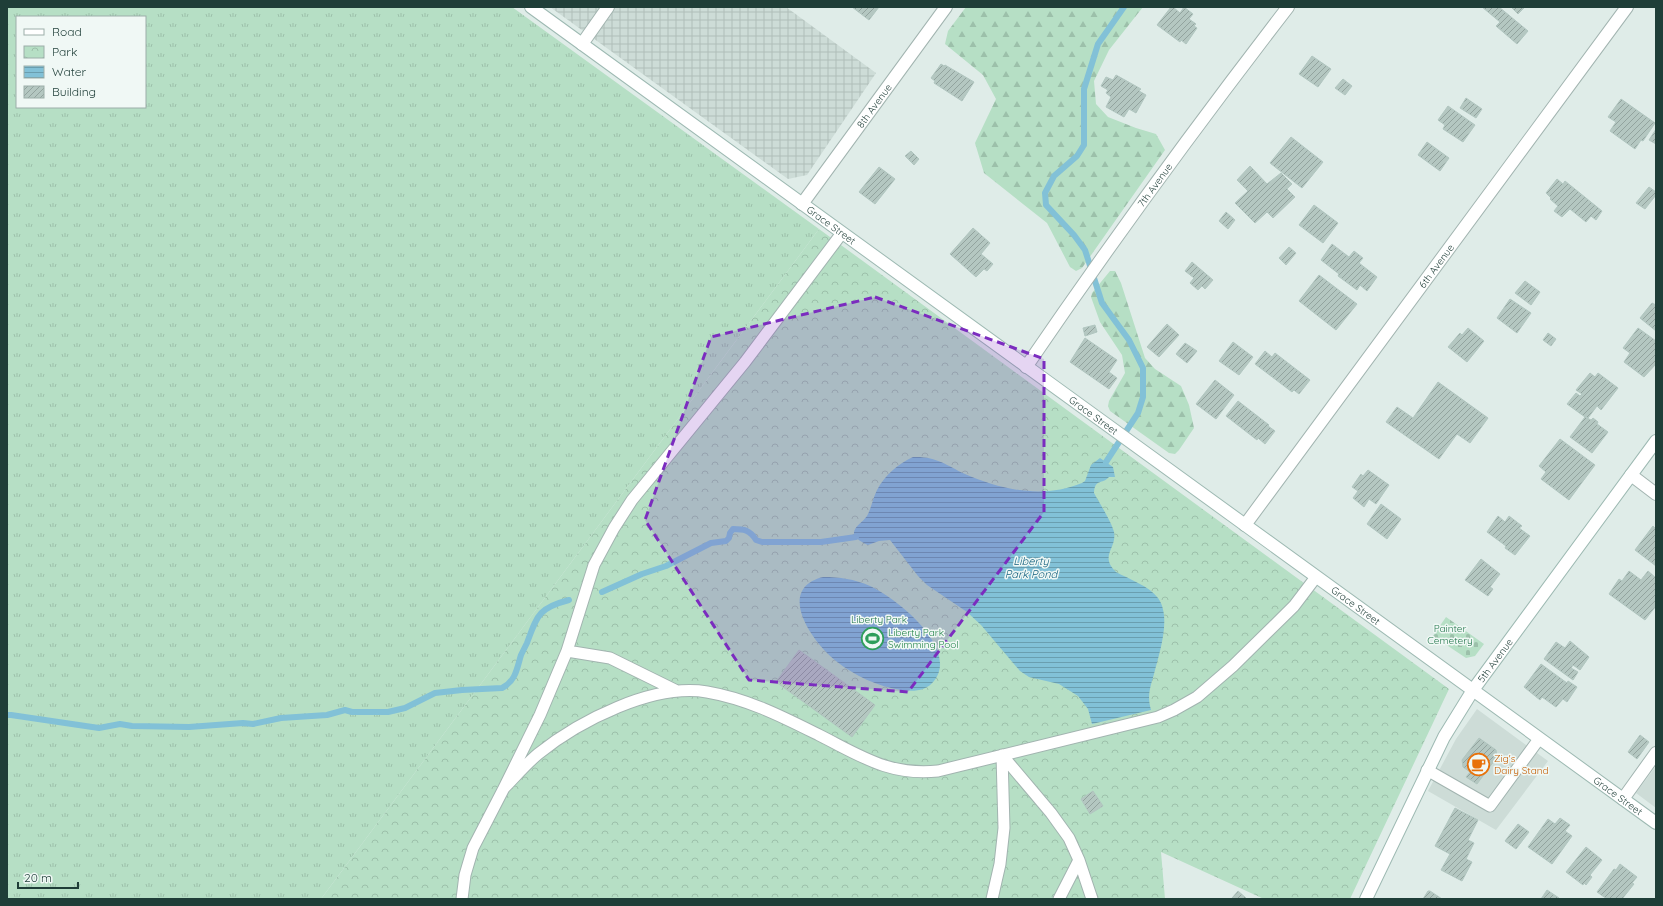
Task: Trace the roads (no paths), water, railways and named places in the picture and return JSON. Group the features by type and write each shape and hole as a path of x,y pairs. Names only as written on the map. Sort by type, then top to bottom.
{"street":[{"name":"Grace Street","path":"531,7 1656,823"},
{"path":"582,44 608,7"},
{"name":"8th Avenue","path":"802,204 946,7"},
{"name":"7th Avenue","path":"1026,367 1083,283 1197,126 1288,7"},
{"name":"6th Avenue","path":"1245,525 1627,7"},
{"name":"5th Avenue","path":"1366,899 1427,770 1444,737 1473,690 1656,441"},
{"path":"1631,476 1656,494"},
{"path":"1623,799 1656,753"}],"lane":[{"path":"462,899 465,875 473,848 540,715 567,651 594,565 614,528 632,500 746,362 842,233"},
{"path":"504,788 538,755 566,734 591,719 648,696 677,691 706,692 746,702 766,709 870,761 904,771 919,773 938,771 1158,717 1197,697 1233,666 1294,606 1316,577"},
{"path":"567,651 610,658 677,691"},
{"path":"1427,770 1490,806 1539,738"},
{"path":"1002,755 1051,813 1069,838 1080,860 1092,899"},
{"path":"992,899 1000,864 1004,828 1002,755"},
{"path":"1059,899 1080,860"}],"water":[{"name":"Liberty Park Pond","path":"913,457 935,460 979,480 993,484 1008,488 1038,491 1052,491 1082,483 1085,481 1091,465 1100,458 1113,467 1115,477 1109,477 1097,483 1094,493 1114,532 1109,561 1116,572 1144,586 1154,594 1162,606 1164,615 1163,636 1151,684 1149,700 1151,710 1092,724 1088,709 1078,696 1059,684 1029,677 1020,671 981,625 967,612 927,585 918,576 890,540 879,541 868,545 856,538 854,531 867,516 880,485 892,470"},
{"name":"Liberty Park Swimming Pool","path":"823,577 847,579 870,586 895,601 909,613 922,626 932,640 939,654 940,668 934,681 923,689 911,691 901,690 883,686 867,680 836,661 817,642 802,616 800,604 801,593 809,583"}],"waterway":[{"path":"1106,462 1138,413 1143,397 1143,368 1129,340 1102,303 1085,250 1074,235 1046,205 1045,193 1054,176 1077,156 1084,145 1084,89 1098,44 1124,7"},
{"path":"602,592 642,574 666,566 711,543 726,541 733,529 746,531 756,540 762,542 821,542 856,537"},
{"path":"7,715 99,728 120,724 132,726 189,727 243,723 253,724 281,718 327,715 345,710 352,712 388,712 405,708 435,693 502,688 507,685 513,678 533,626 540,614 551,606 569,600"}],"place":[{"name":"Liberty Park Swimming Pool","path":"873,638"},
{"name":"Zig's Dairy Stand","path":"1478,764"}],"park label":[{"name":"Liberty Park","path":"879,619"},
{"name":"Painter Cemetery","path":"1450,634"}]}
